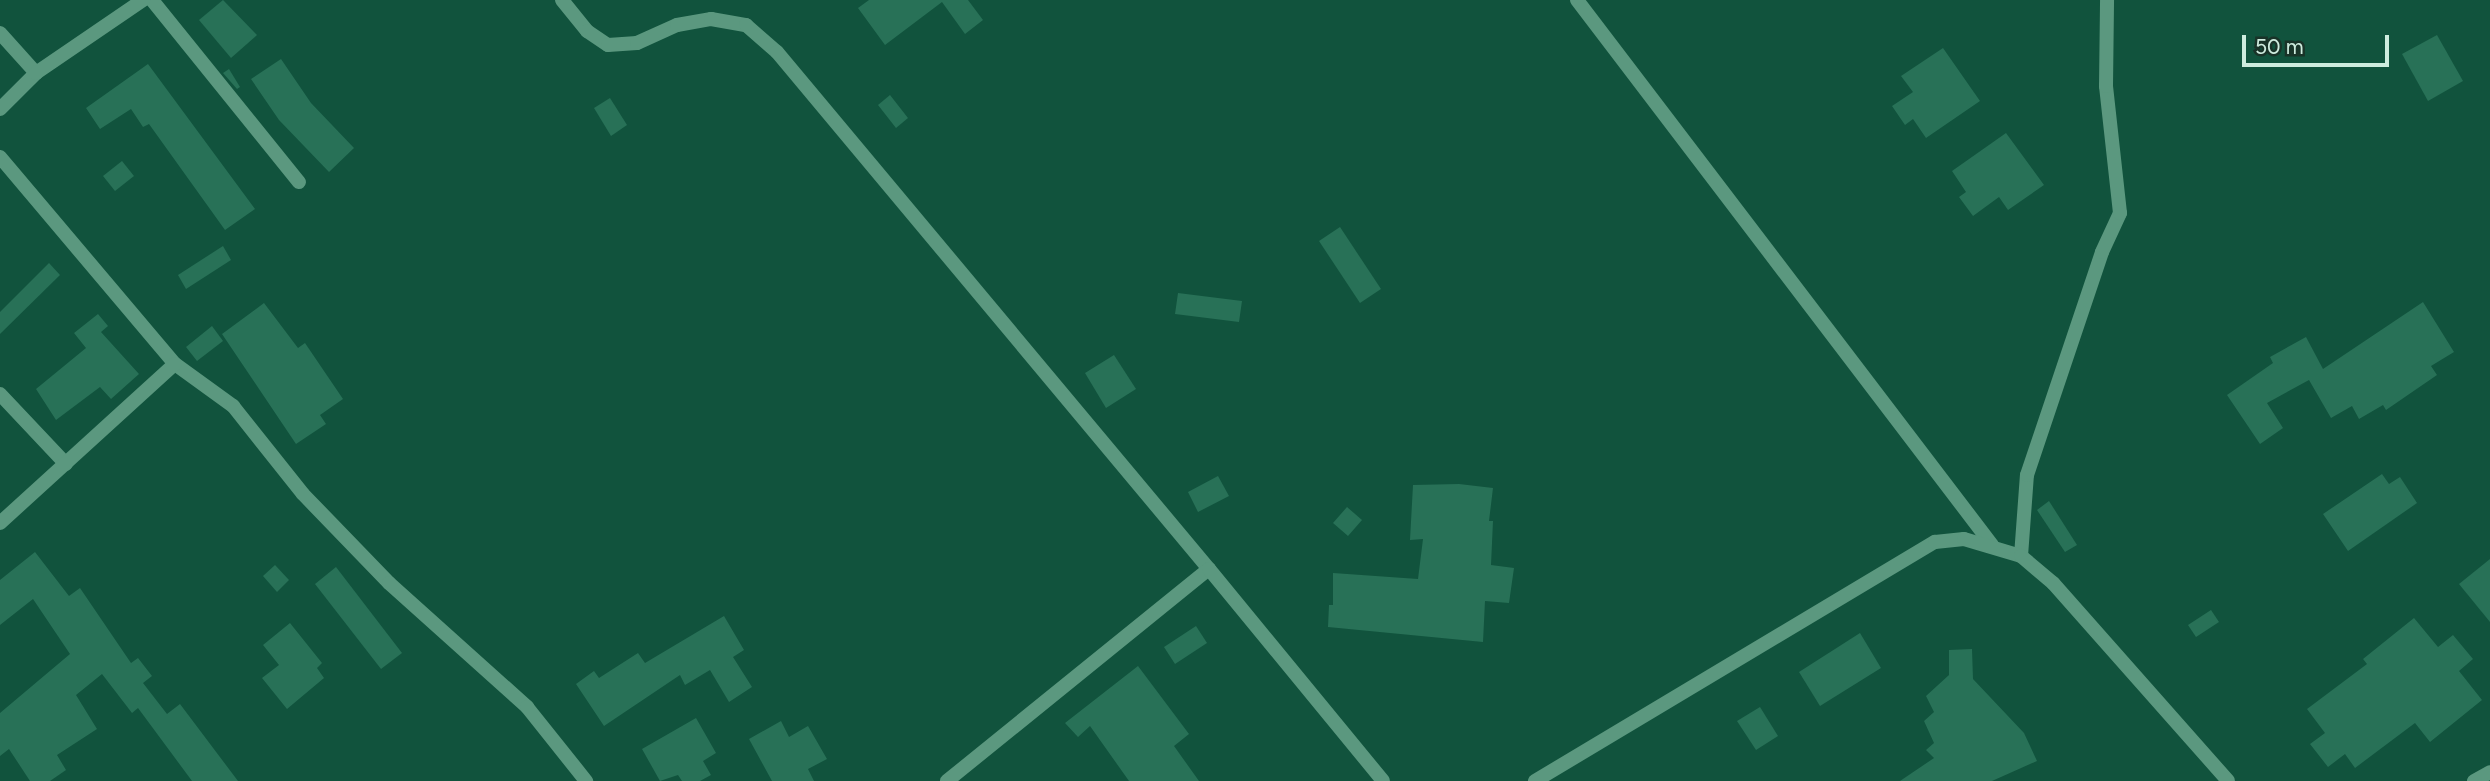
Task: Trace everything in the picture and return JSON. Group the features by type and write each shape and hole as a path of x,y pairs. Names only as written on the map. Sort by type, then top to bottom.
{"street":[{"path":"0,109 36,72 143,0"},
{"path":"152,0 299,182"},
{"path":"562,0 587,31 608,45 637,43 677,25 711,19 746,25 777,52 1383,781"},
{"path":"1577,0 1992,545"},
{"path":"2021,556 2027,475 2067,349 2120,213 2106,86 2107,0"},
{"path":"0,33 36,72"},
{"path":"0,157 176,365 233,406 303,494 389,583 527,707 586,781"},
{"path":"0,523 176,365"},
{"path":"0,394 66,464"},
{"path":"1535,781 1935,542 1964,540 1992,545 2021,556 2053,583 2228,781"},
{"path":"947,781 1209,569"},
{"path":"2474,781 2490,772"}],"building":[{"path":"223,0 257,35 231,58 199,20"},
{"path":"869,0 968,0 983,20 965,34 942,2 885,45 858,8"},
{"path":"2437,35 2463,81 2428,101 2402,54"},
{"path":"1943,48 1980,101 1926,138 1913,119 1905,125 1892,106 1913,92 1901,76"},
{"path":"281,59 311,103 354,148 329,172 279,120 251,79"},
{"path":"148,64 255,209 225,230 149,124 143,127 131,109 100,129 86,108"},
{"path":"229,69 240,87 237,89 223,73"},
{"path":"890,95 908,118 896,128 878,105"},
{"path":"610,98 627,125 611,136 594,108"},
{"path":"2006,133 2044,185 2008,210 1999,197 1973,216 1959,197 1966,192 1952,171"},
{"path":"122,161 134,176 115,191 103,176"},
{"path":"1340,227 1381,289 1360,303 1319,241"},
{"path":"223,246 231,260 186,289 178,275"},
{"path":"49,263 60,275 0,334 0,312"},
{"path":"1178,293 1242,301 1239,322 1175,314"},
{"path":"2423,302 2454,352 2431,366 2437,375 2386,410 2383,405 2359,419 2352,406 2331,418 2309,380 2267,403 2283,428 2260,444 2227,395 2273,363 2270,357 2306,337 2323,369"},
{"path":"264,303 298,348 305,343 343,399 320,415 326,424 296,444 222,334"},
{"path":"98,314 108,326 101,332 139,374 111,399 100,387 56,420 36,389 86,348 74,333"},
{"path":"212,326 223,341 197,361 186,347"},
{"path":"1114,355 1136,389 1106,408 1085,373"},
{"path":"2382,474 2389,484 2400,477 2417,503 2348,551 2323,514"},
{"path":"1218,476 1229,496 1198,512 1188,492"},
{"path":"1459,484 1493,488 1489,521 1493,521 1491,565 1514,568 1509,603 1485,601 1483,642 1328,627 1329,605 1333,605 1333,573 1418,579 1423,539 1410,540 1413,485"},
{"path":"2049,501 2077,545 2065,552 2037,510"},
{"path":"1347,507 1362,520 1348,536 1333,523"},
{"path":"35,552 69,596 80,588 131,663 138,658 152,676 143,683 167,714 180,704 238,781 192,781 138,708 132,713 102,674 76,695 97,729 57,755 66,770 50,781 30,781 9,749 0,756 0,713 70,654 33,599 0,625 0,580"},
{"path":"2490,559 2490,622 2459,584"},
{"path":"275,565 289,580 277,592 263,576"},
{"path":"336,567 402,653 381,669 315,584"},
{"path":"2211,610 2219,622 2196,637 2188,625"},
{"path":"724,616 744,650 733,657 752,687 729,702 710,670 685,685 680,675 604,726 576,684 594,671 599,678 638,653 645,663"},
{"path":"2414,618 2438,647 2453,635 2473,659 2459,671 2482,700 2430,742 2415,723 2355,768 2345,754 2328,767 2310,744 2325,733 2307,709 2367,664 2363,659"},
{"path":"290,623 322,663 317,668 324,678 287,709 262,678 279,665 263,645"},
{"path":"1196,626 1207,643 1175,664 1164,647"},
{"path":"1860,633 1881,668 1820,706 1799,672"},
{"path":"1972,649 1973,679 2024,733 2037,761 1992,781 1900,781 1934,758 1926,750 1934,743 1924,721 1934,712 1926,696 1949,675 1949,650"},
{"path":"1138,666 1189,734 1174,746 1199,781 1129,781 1090,726 1078,737 1065,723"},
{"path":"1760,707 1778,736 1756,750 1737,721"},
{"path":"696,718 716,753 703,761 711,775 700,781 682,781 678,775 660,781 642,749"},
{"path":"781,721 789,737 808,726 827,759 808,769 814,781 772,781 749,739"}]}
